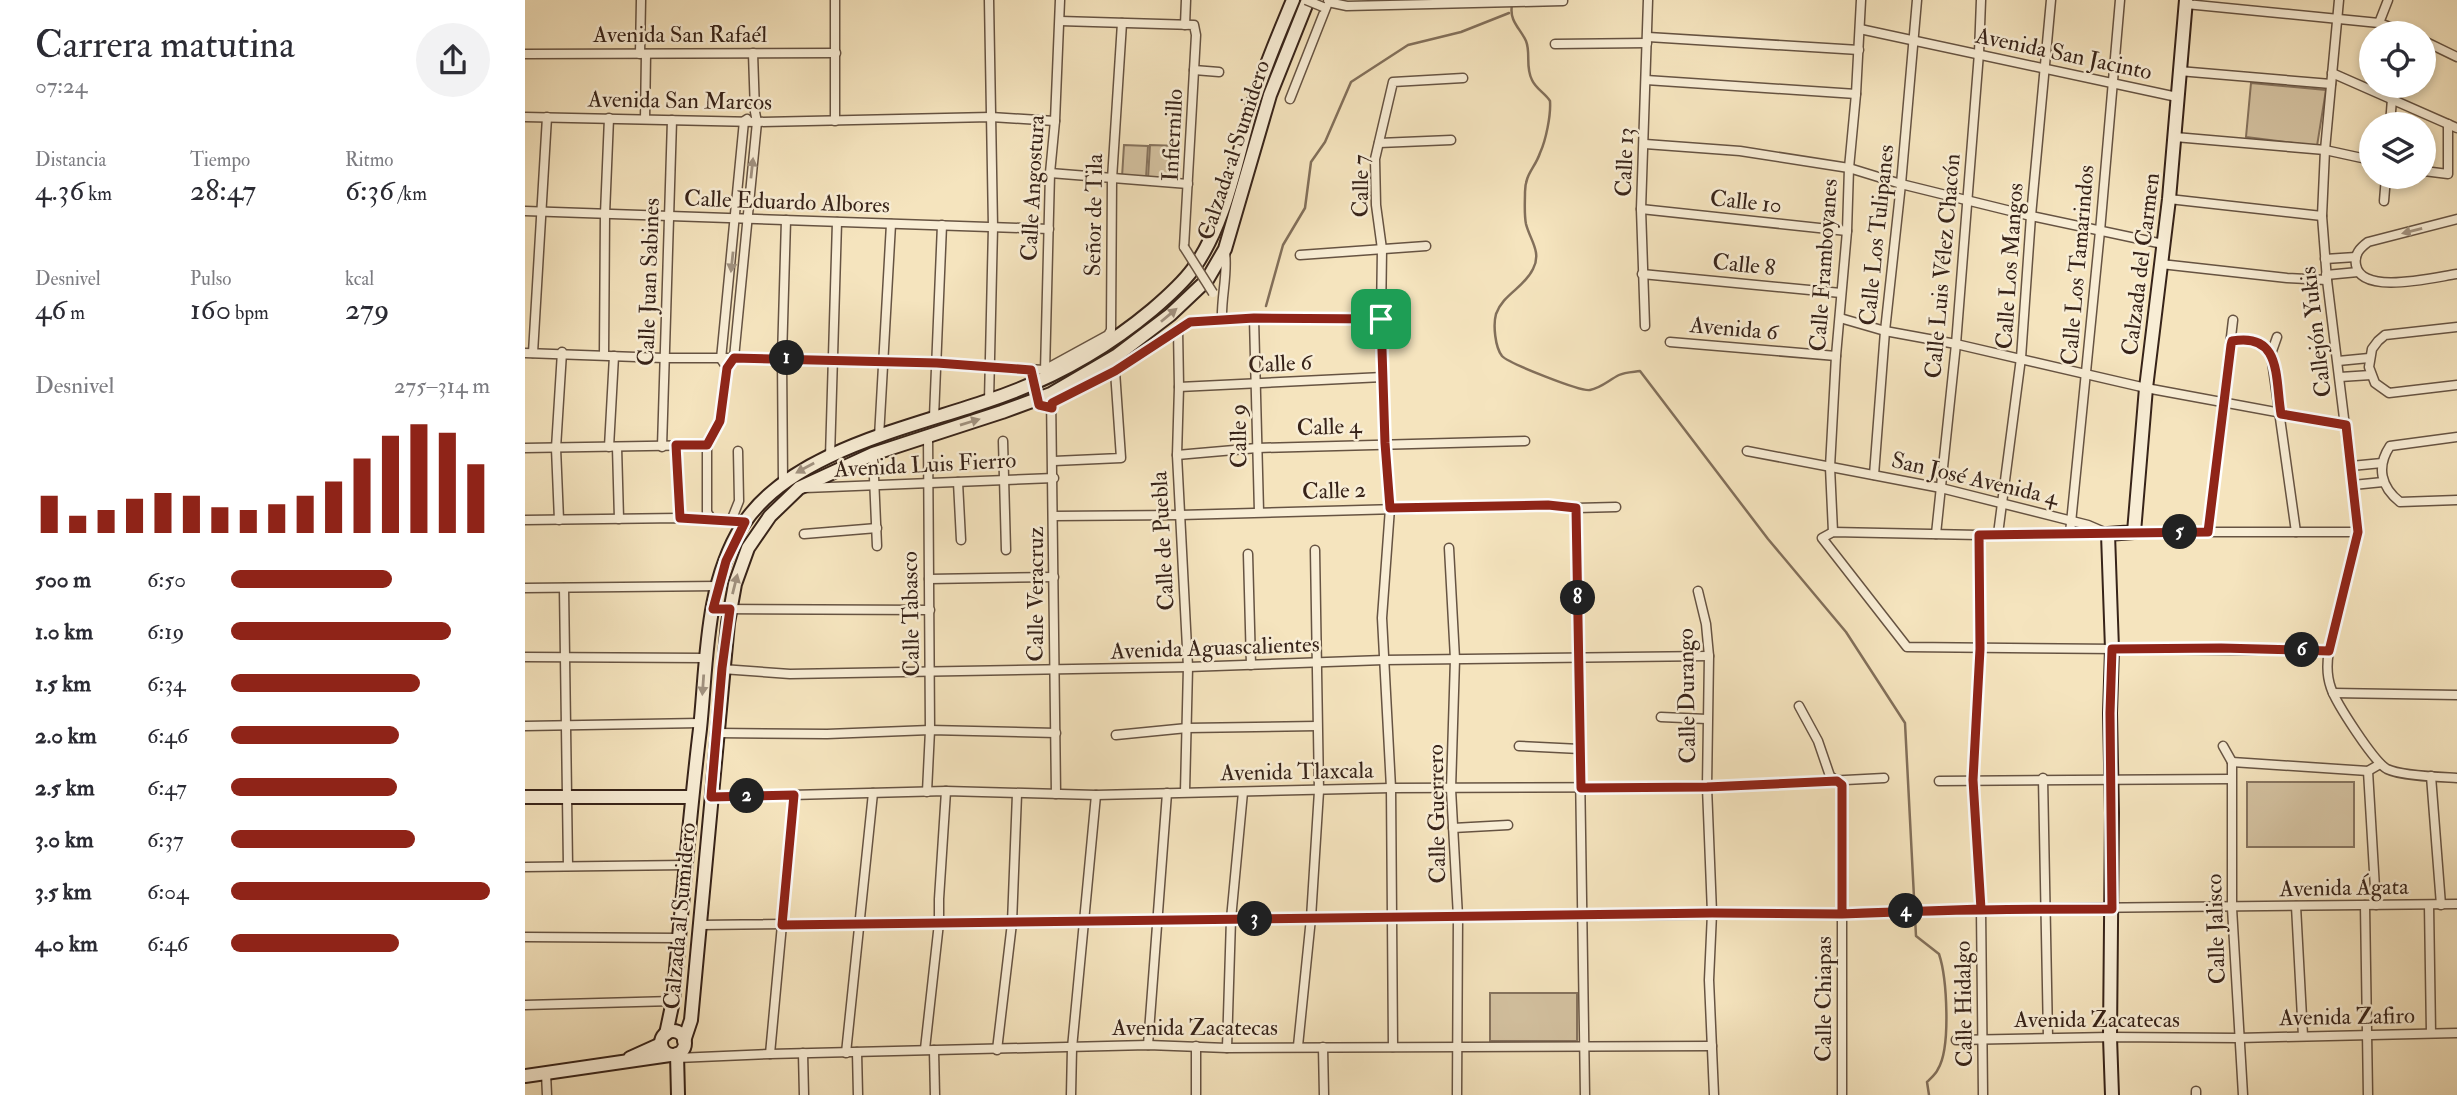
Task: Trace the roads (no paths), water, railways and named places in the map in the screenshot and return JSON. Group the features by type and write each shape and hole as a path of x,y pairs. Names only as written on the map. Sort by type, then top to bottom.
{"main road":[{"name":"Calzada al Sumidero","path":"664,1039 673,1001 705,658 719,586 730,549 745,522 763,499 803,469 879,437 989,401 1081,360 1124,333 1168,296 1193,269 1211,237 1228,192 1252,106 1293,0"},
{"name":"Calzada al Sumidero","path":"684,1041 691,1020 722,668 730,609 739,571 755,537 779,506 799,488 873,454 1002,412 1052,402 1170,315 1207,279 1225,248 1270,95 1307,0"},
{"name":"Calzada del Carmen","path":"2134,532 2146,388 2169,199 2186,2"},
{"path":"2112,1095 2112,649 2108,534 2134,532"},
{"path":"525,797 692,797"},
{"path":"525,1076 626,1060 675,1056 684,1048 684,1041 677,1032 626,1060"},
{"path":"664,1039 664,1051 675,1056"},
{"path":"675,1056 678,1095"}],"street":[{"path":"641,0 645,119"},
{"path":"835,0 835,121"},
{"path":"989,0 993,227 989,401"},
{"name":"Calle Angostura","path":"1046,374 1050,173 1060,0"},
{"name":"Infiernillo","path":"1186,0 1189,25 1196,35 1184,247 1221,305"},
{"path":"1307,0 1347,6 1563,1"},
{"name":"Calle 13","path":"1645,326 1641,209 1648,0"},
{"name":"Calle Framboyanes","path":"1833,532 1830,467 1849,168 1857,94 1861,0"},
{"name":"Calle Los Tulipanes","path":"1874,474 1917,0"},
{"name":"Calle Luis Vélez Chacón","path":"1936,534 1956,344 1981,0"},
{"name":"Calle Los Mangos","path":"1998,534 2021,358 2051,0"},
{"name":"Calle Los Tamarindos","path":"2070,533 2120,0"},
{"name":"Callejón Yukis","path":"2339,0 2325,150 2322,216 2358,532 2329,651 2329,685 2380,764"},
{"path":"2380,21 2388,0"},
{"path":"2186,2 2359,21"},
{"path":"1290,99 1326,4"},
{"path":"1060,21 1189,25"},
{"name":"Señor de Tila","path":"1046,374 1108,335 1111,330 1112,178 1122,23"},
{"name":"Avenida San Jacinto","path":"1860,29 2177,97"},
{"path":"1555,44 1648,40 1859,50"},
{"path":"2436,47 2457,57"},
{"path":"712,520 707,512 707,445 720,421 727,368 734,358 757,122 753,53"},
{"name":"Avenida San Rafaél","path":"525,54 836,53"},
{"path":"1194,70 1219,72"},
{"path":"2179,71 2331,84"},
{"path":"2332,73 2457,128"},
{"name":"Calle 7","path":"1393,1047 1391,788 1383,605 1390,508 1381,319 1382,249 1376,205 1375,159 1393,82 1463,78"},
{"path":"1646,80 1857,94"},
{"path":"2391,112 2392,99"},
{"path":"727,368 721,359 744,121 755,112"},
{"name":"Avenida San Marcos","path":"525,117 757,122 991,117 1055,121"},
{"path":"547,117 529,353 937,363 1031,370 1046,374"},
{"path":"609,118 605,214 613,447 619,519"},
{"name":"Calle Juan Sabines","path":"662,447 671,120"},
{"path":"2436,172 2448,174 2448,124"},
{"path":"2175,137 2325,150 2359,157"},
{"path":"1379,143 1451,140"},
{"path":"1645,144 1740,151 1849,168 1901,184 2031,216 2163,244"},
{"path":"1050,173 1188,184"},
{"path":"2384,201 2385,189"},
{"path":"2169,199 2322,216"},
{"name":"Calle 10","path":"1641,209 1847,231"},
{"name":"Calle Eduardo Albores","path":"525,211 1049,229"},
{"path":"2457,219 2368,242 2360,248 2356,257 2358,272 2365,279 2378,284 2457,274"},
{"path":"783,482 782,358 786,220"},
{"path":"829,457 837,222"},
{"path":"879,437 891,224"},
{"path":"934,417 942,225"},
{"path":"1300,255 1426,246"},
{"path":"1222,320 1221,305 1228,271 1225,248"},
{"path":"2325,259 2356,257"},
{"path":"2161,264 2287,278 2327,277 2358,272"},
{"name":"Calle 8","path":"1642,274 1841,293"},
{"path":"1031,370 1039,405 1052,402 1115,371 1190,322 1254,318 1381,319"},
{"name":"Calle 9","path":"1254,318 1259,512"},
{"path":"1840,318 1885,331 2021,358 2146,388 2346,425"},
{"path":"2208,532 2233,320"},
{"path":"2457,327 2385,335 2372,349 2369,358 2371,375 2381,389 2389,393 2457,385"},
{"name":"Calle de Puebla","path":"1178,329 1177,454 1188,667 1185,792"},
{"path":"2271,354 2277,337"},
{"path":"2232,341 2251,339 2264,344 2271,354 2296,532"},
{"name":"Avenida 6","path":"1669,342 1836,356"},
{"path":"559,520 556,448 562,352"},
{"path":"2338,361 2369,358"},
{"path":"1053,461 1121,458 1115,371"},
{"path":"2340,377 2371,375"},
{"name":"Calle 6","path":"1179,387 1383,377"},
{"name":"Calle Veracruz","path":"1052,402 1056,794"},
{"name":"Calle Tabasco","path":"927,792 930,730 927,484 929,435"},
{"path":"2457,437 2390,446 2382,463 2383,482 2388,492 2400,502 2457,500"},
{"path":"1003,441 1006,550"},
{"name":"Calle 4","path":"1177,454 1385,443 1525,441"},
{"path":"676,445 680,518"},
{"path":"525,448 707,445"},
{"name":"San José Avenida 4","path":"1747,451 1941,488 2070,520 2108,534"},
{"path":"731,521 739,501 739,452"},
{"path":"873,454 877,546"},
{"path":"2351,466 2382,463"},
{"name":"Avenida Luis Fierro","path":"799,488 1054,478"},
{"path":"958,482 961,540"},
{"path":"2353,485 2383,482"},
{"name":"Calle 2","path":"1054,516 1548,505 1576,508 1616,507"},
{"path":"1576,508 1585,1095"},
{"path":"525,520 680,518 745,522"},
{"path":"804,534 877,528"},
{"path":"2108,534 1833,532 1822,538 1907,647 2329,651"},
{"path":"2134,532 2358,532"},
{"name":"Calle Hidalgo","path":"1979,535 1980,649 1973,780 1981,909 1983,1095"},
{"name":"Calle Guerrero","path":"1450,548 1455,659 1451,789 1458,917 1457,1095"},
{"path":"1298,1046 1311,918 1319,791 1315,550"},
{"path":"1248,554 1251,665"},
{"path":"929,579 1055,577"},
{"path":"525,588 719,586"},
{"path":"564,588 568,866"},
{"name":"Calle Durango","path":"1697,591 1706,624 1709,656 1707,787 1712,913 1709,980 1714,1095"},
{"path":"713,609 930,610"},
{"name":"Avenida Aguascalientes","path":"722,668 790,674 1055,671 1384,660 1709,656"},
{"path":"525,657 705,658"},
{"path":"2333,693 2457,695"},
{"name":"Calle Chiapas","path":"1799,706 1818,741 1830,776 1842,785 1842,1095"},
{"path":"1661,717 1707,719"},
{"path":"525,726 700,723"},
{"path":"1116,735 1187,728 1317,726"},
{"path":"716,733 827,734 930,730 1056,733"},
{"path":"1519,746 1580,749"},
{"path":"2223,746 2232,762 2368,771 2380,764 2389,771 2457,778"},
{"name":"Calle Jalisco","path":"2232,762 2232,908 2242,1095"},
{"path":"2368,771 2376,905"},
{"path":"2431,776 2441,905"},
{"name":"Avenida Tlaxcala","path":"711,797 946,791 1096,795 1391,788 1707,787 1884,778"},
{"path":"2043,778 2048,1037"},
{"path":"1939,781 2043,778 2231,779"},
{"path":"935,1095 930,1049 946,791"},
{"path":"1227,1048 1231,919 1243,792"},
{"path":"846,1053 873,793"},
{"path":"1147,1045 1167,793"},
{"path":"997,1050 1011,923 1017,794"},
{"path":"770,1054 794,795"},
{"path":"1071,1095 1072,1048 1096,795"},
{"path":"1453,828 1508,825"},
{"path":"525,867 686,865"},
{"path":"2365,905 2368,1095"},
{"path":"2429,905 2431,1033"},
{"name":"Avenida Ágata","path":"699,925 2457,905"},
{"path":"2295,906 2303,1036"},
{"path":"525,937 679,937"},
{"path":"525,1005 673,1001"},
{"name":"Avenida Zafiro","path":"2238,1038 2457,1033"},
{"name":"Avenida Zacatecas","path":"1956,1040 2048,1037 2238,1038"},
{"name":"Avenida Zacatecas","path":"675,1056 1147,1045 1227,1048 1712,1046"},
{"path":"1196,1046 1196,1095"},
{"path":"1324,1047 1324,1095"},
{"path":"857,1052 858,1095"},
{"path":"803,1053 804,1095"},
{"path":"546,1073 547,1095"}],"waterway":[{"path":"1512,5 1514,20 1527,46 1530,75 1550,101 1550,107 1544,141 1525,186 1525,220 1536,252 1535,263 1529,276 1499,307 1495,330 1498,347 1502,356 1517,365 1584,389 1598,388 1621,374 1640,371 1768,539 1846,632 1905,723 1916,936 1939,954 1946,995 1945,1046 1937,1071 1927,1082 1929,1095"},
{"path":"1266,306 1283,245 1305,208 1311,162 1325,142 1351,82 1408,45 1461,32 1509,13"}]}
